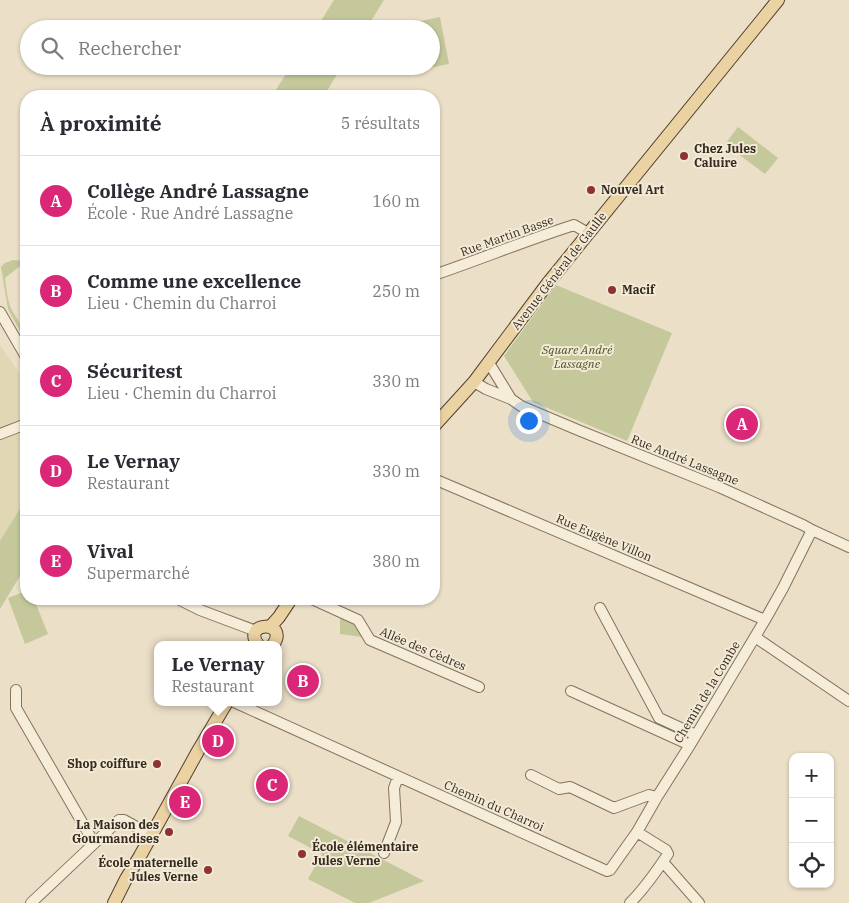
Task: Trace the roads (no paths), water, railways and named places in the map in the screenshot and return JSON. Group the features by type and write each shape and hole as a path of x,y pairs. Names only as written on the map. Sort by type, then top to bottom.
{"main road":[{"name":"Avenue Général de Gaulle","path":"440,419 474,382 533,301 778,0"},
{"path":"270,627 287,605"},
{"path":"256,641 254,636 256,631 263,626 273,629 276,636 275,641"},
{"path":"114,903 225,706"},
{"path":"123,903 133,882 140,856"}],"street":[{"name":"Rue Martin Basse","path":"440,273 574,225 588,233"},
{"path":"0,312 20,347"},
{"name":"Rue André Lassagne","path":"488,363 511,399"},
{"name":"Rue André Lassagne","path":"474,382 511,399 521,406 719,487 849,547"},
{"path":"0,434 20,426"},
{"name":"Rue Eugène Villon","path":"440,482 764,620"},
{"path":"755,637 783,588 812,530"},
{"path":"190,605 256,631"},
{"name":"Allée des Cèdres","path":"325,605 358,620 370,640 479,687"},
{"path":"600,608 659,718 696,735"},
{"name":"Chemin de la Combe","path":"637,832 755,637 849,701"},
{"path":"16,690 16,708 94,843"},
{"path":"571,691 690,746"},
{"name":"Chemin du Charroi","path":"243,706 608,870 610,870 637,832"},
{"path":"531,775 559,789 570,788 614,808 649,795 657,797"},
{"path":"384,853 396,822 394,788 398,777"},
{"path":"37,901 115,822 121,820 152,835"},
{"path":"630,903 648,884 668,854 666,850 637,832"},
{"path":"663,862 699,903"}],"place":[{"name":"Chez Jules Caluire","path":"684,156"},
{"name":"Nouvel Art","path":"591,190"},
{"name":"Macif","path":"612,290"},
{"name":"Collège André Lassagne","path":"742,424"},
{"name":"Comme une excellence","path":"303,681"},
{"name":"Le Vernay","path":"218,741"},
{"name":"Shop coiffure","path":"157,764"},
{"name":"Sécuritest","path":"272,785"},
{"name":"Vival","path":"185,802"},
{"name":"La Maison des Gourmandises","path":"169,832"},
{"name":"École élémentaire Jules Verne","path":"302,854"},
{"name":"École maternelle Jules Verne","path":"208,870"}],"park label":[{"name":"Square André Lassagne","path":"577,357"}]}
